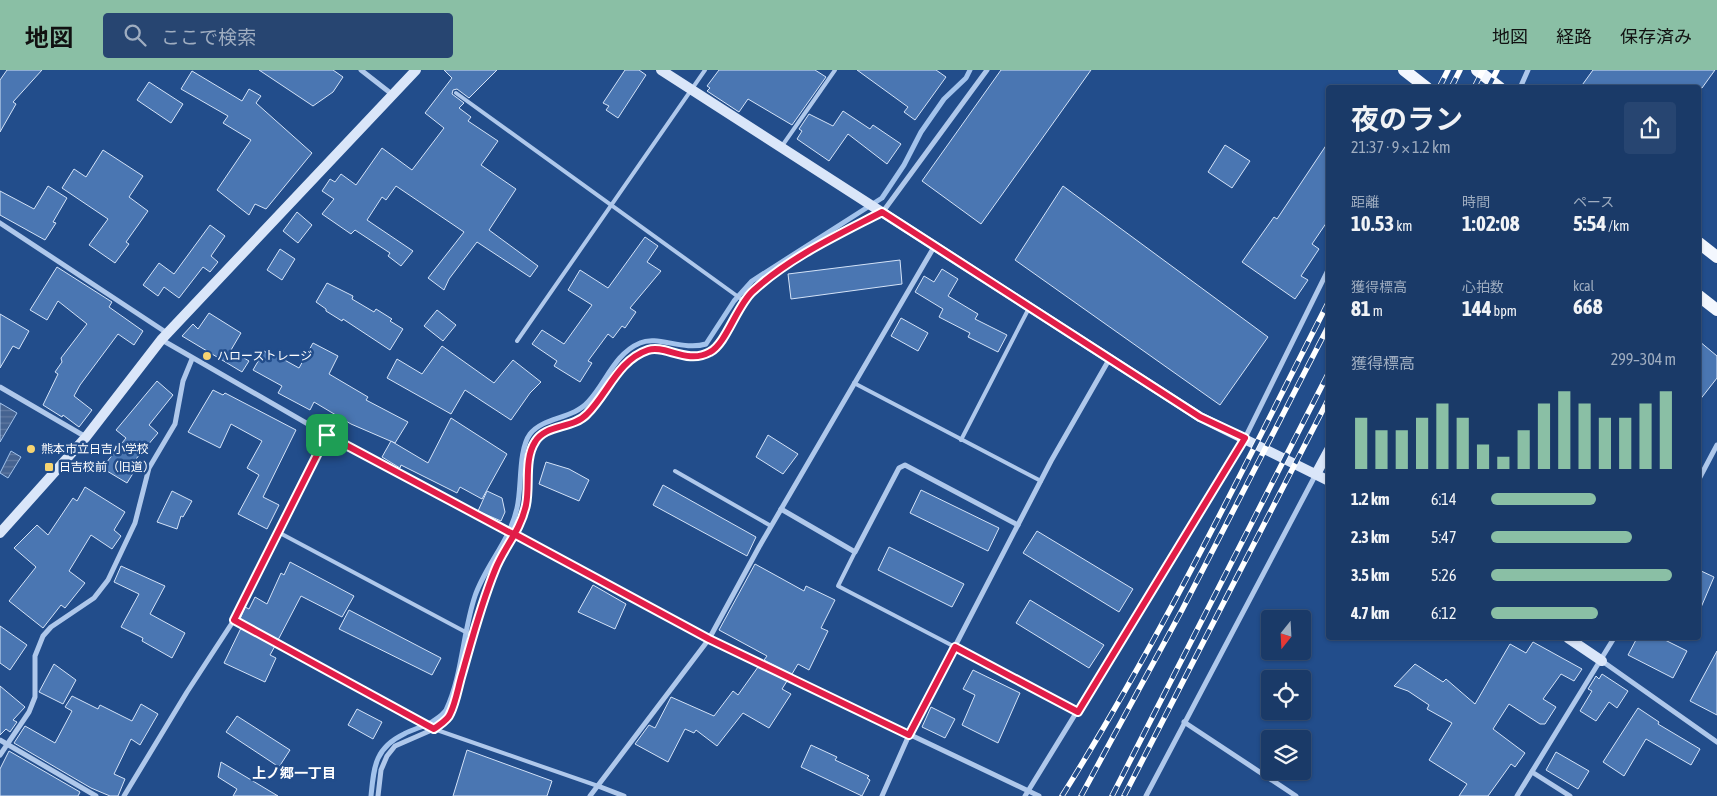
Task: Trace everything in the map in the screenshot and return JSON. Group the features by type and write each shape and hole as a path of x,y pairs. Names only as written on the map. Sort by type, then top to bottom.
{"main road":[{"path":"1404,70 1422,85"},
{"path":"1477,70 1496,85"},
{"path":"1701,245 1717,257"},
{"path":"1701,298 1717,310"}],"street":[{"path":"361,70 394,95"},
{"path":"0,534 86,436 164,336 416,70"},
{"path":"661,70 1200,417 1326,479"},
{"path":"378,796 381,770 387,756 395,746 434,729 450,716 473,636 496,567 516,535 526,505 534,442 544,432 563,427 586,416 627,361 650,349 697,358 712,351 752,291 787,265 834,237 882,212 987,70"},
{"path":"1521,85 1528,70"},
{"path":"0,223 164,336 192,359 327,435 709,639 1039,796"},
{"path":"590,796 709,639 770,526 934,247"},
{"path":"1025,796 1245,438 1326,274"},
{"path":"882,796 909,735 1018,525 1110,358"},
{"path":"0,755 28,712 35,697 35,656 43,636 51,627 82,608 103,590 135,523 149,468 175,424 183,381 192,359"},
{"path":"0,386 86,436"},
{"path":"124,796 187,692 234,620 327,435"},
{"path":"1701,475 1717,445"},
{"path":"1146,796 1326,456"},
{"path":"781,509 855,552 899,468 905,465 1018,525"},
{"path":"1571,640 1717,742"},
{"path":"1517,796 1602,661 1613,640"},
{"path":"955,647 1078,712"},
{"path":"1184,722 1296,796"},
{"path":"0,740 96,796"},
{"path":"1532,772 1570,796"},
{"path":"598,786 624,796"}],"lane":[{"path":"516,340 705,70"},
{"path":"781,148 835,70"},
{"path":"456,93 744,301"},
{"path":"962,440 1030,307"},
{"path":"854,384 1041,481"},
{"path":"675,471 770,526"},
{"path":"278,532 473,636"},
{"path":"855,552 838,586 955,647"},
{"path":"234,620 434,729 598,786"}],"water":[{"path":"0,403 17,413 0,442"},
{"path":"11,451 21,457 8,478 0,473"}],"building":[{"path":"7,70 42,70 13,102 16,104 0,132 0,80"},
{"path":"259,70 333,70 343,77 333,92 313,106"},
{"path":"444,70 497,70 469,98 457,89 453,90 452,94 464,103 459,108 471,117 468,121 498,141 481,165 516,189 489,230 538,266 530,277 477,242 449,279 444,290 428,278 464,232 396,186 386,200 382,197 367,220 413,251 401,266 388,256 390,253 355,230 351,234 322,214 334,199 322,191 330,179 335,182 341,174 356,185 382,148 412,170 444,128 425,113 452,78"},
{"path":"625,70 639,70 646,75 618,118 606,110 609,106 603,103"},
{"path":"719,70 815,70 826,77 792,125 748,99 739,112 707,91 710,88 707,86"},
{"path":"857,70 936,70 946,77 915,120 904,112 908,107"},
{"path":"1001,70 1091,70 981,224 922,181"},
{"path":"1593,70 1715,70 1702,88 1701,85 1582,85"},
{"path":"192,71 242,101 249,89 261,96 256,103 312,153 266,209 255,204 249,215 217,190 251,140 223,123 228,116 181,89"},
{"path":"149,82 183,104 171,123 137,100"},
{"path":"843,111 870,129 873,125 901,144 887,164 848,134 829,161 797,139 802,131 799,129 809,114 833,126"},
{"path":"1225,145 1250,161 1232,188 1208,172"},
{"path":"1326,146 1326,223 1312,244 1319,249 1301,276 1308,280 1295,299 1242,262 1274,217 1277,219"},
{"path":"103,150 143,176 129,197 148,211 126,242 129,244 115,263 89,245 108,219 62,188 74,169 86,177"},
{"path":"48,186 67,198 53,222 56,223 45,240 0,215 0,191 34,209"},
{"path":"1063,186 1268,337 1220,405 1015,260"},
{"path":"297,212 312,225 298,243 283,231"},
{"path":"210,225 225,236 211,256 218,262 210,272 203,267 179,298 164,287 158,296 143,285 159,263 174,274"},
{"path":"645,237 658,246 647,262 661,271 630,308 636,312 625,328 622,326 613,338 608,334 588,361 592,363 580,382 554,366 557,361 532,344 542,330 564,344 592,305 568,290 580,270 608,288"},
{"path":"280,249 295,259 282,280 267,270"},
{"path":"900,260 902,284 791,299 788,274"},
{"path":"57,267 112,302 109,307 143,331 134,345 118,334 80,385 74,396 92,410 79,427 63,415 62,417 43,405 58,374 55,372 62,362 61,358 87,324 58,301 47,320 30,310"},
{"path":"942,269 958,279 948,296 978,314 975,319 1007,335 998,352 968,337 970,333 939,317 943,309 915,292 924,276 934,282"},
{"path":"327,283 353,296 352,299 374,312 376,309 403,329 390,350 343,319 342,321 326,311 316,302"},
{"path":"437,310 456,325 443,341 424,326"},
{"path":"209,313 241,333 231,350 249,361 242,372 182,336 193,324 198,329"},
{"path":"0,314 29,331 19,349 13,346 0,368"},
{"path":"901,318 928,333 918,351 891,336"},
{"path":"313,343 338,356 329,374 368,397 366,400 408,422 395,443 351,424 314,402 310,410 278,393 282,386 253,370 264,351 269,354 270,352 299,368"},
{"path":"1701,343 1717,356 1717,378 1701,398"},
{"path":"442,346 494,383 513,360 541,382 530,393 511,420 465,390 451,414 387,378 397,359 422,374"},
{"path":"157,381 173,395 149,425 158,433 136,459 140,462 127,483 102,468 126,438 116,430"},
{"path":"213,390 223,395 225,393 296,430 263,497 279,505 267,529 238,514 259,475 247,468 262,441 231,424 220,448 188,432"},
{"path":"451,418 507,454 482,499 460,487 457,493 401,465 400,468 382,457 391,441 428,463"},
{"path":"768,435 798,454 783,474 756,457"},
{"path":"546,462 569,469 589,480 579,501 539,484"},
{"path":"663,485 756,537 747,556 653,505"},
{"path":"85,487 125,512 114,530 121,536 112,549 91,535 69,571 85,583 65,608 61,605 43,628 9,601 36,567 14,548 37,525 48,535 73,498 77,501"},
{"path":"921,490 999,528 988,551 910,513"},
{"path":"172,491 192,501 183,517 181,516 177,529 157,522"},
{"path":"487,491 502,498 505,512 501,521 478,511"},
{"path":"1037,531 1133,589 1119,612 1023,553"},
{"path":"889,547 964,584 952,607 878,570"},
{"path":"290,562 354,596 342,617 301,596 278,640 240,619 245,607 249,609 255,597 267,604 281,573 284,575"},
{"path":"755,564 804,591 806,586 835,600 821,628 828,631 809,670 798,664 792,674 764,660 767,656 719,630"},
{"path":"121,566 165,586 150,614 185,633 172,658 142,641 143,638 121,627 139,594 114,582"},
{"path":"1701,571 1714,577 1701,607"},
{"path":"593,585 626,604 615,629 578,612"},
{"path":"1030,600 1104,645 1089,668 1016,623"},
{"path":"349,610 441,658 432,675 339,629"},
{"path":"0,626 27,645 10,670 0,663"},
{"path":"241,628 275,646 270,655 276,658 265,682 224,663"},
{"path":"1636,640 1665,640 1687,651 1673,678 1628,655"},
{"path":"1533,642 1582,669 1574,681 1561,674 1543,699 1556,707 1545,724 1540,724 1509,704 1493,729 1525,753 1515,767 1511,764 1488,796 1459,796 1467,784 1429,760 1452,723 1427,709 1429,705 1408,691 1394,686 1415,664 1443,682 1446,679 1475,704 1510,644 1526,653"},
{"path":"1717,651 1717,715 1690,701"},
{"path":"54,664 76,680 63,704 39,692"},
{"path":"758,667 787,681 782,689 791,694 769,728 743,713 717,746 696,730 694,733 685,729 668,762 635,744 649,725 655,728 671,697 714,716 733,691 738,695"},
{"path":"973,670 1020,693 998,743 962,725 975,695 963,689"},
{"path":"1602,674 1628,691 1617,708 1609,702 1596,721 1580,711 1592,691 1588,689 1596,676 1599,679"},
{"path":"0,686 25,707 13,720 17,722 10,732 6,729 0,735"},
{"path":"72,696 98,709 100,705 132,721 141,704 158,714 140,745 131,739 114,774 125,779 118,796 110,796 91,788 14,743 25,726 55,743 72,711 65,707"},
{"path":"931,707 955,719 945,738 922,727"},
{"path":"1638,708 1659,722 1658,724 1700,749 1691,765 1646,739 1624,776 1603,762"},
{"path":"357,709 382,722 373,739 348,725"},
{"path":"237,716 290,750 279,767 226,732"},
{"path":"811,745 837,757 835,760 869,776 867,778 870,780 862,796 801,767"},
{"path":"467,750 552,781 547,796 453,796"},
{"path":"9,751 80,792 78,796 0,796 0,769"},
{"path":"1556,752 1589,771 1578,789 1546,770"},
{"path":"221,762 278,796 233,796 237,789 218,777"}],"waterway":[{"path":"371,796 375,767 387,745 394,739 432,722 446,710 456,683 475,596 514,520 519,500 524,450 530,434 542,424 582,408 623,354 640,343 654,341 688,346 706,344 734,301 752,281 882,198 904,165 921,132 944,99 966,78 970,70"}],"railway":[{"path":"1440,85 1448,70"},
{"path":"1452,85 1460,70"},
{"path":"1476,85 1483,70"},
{"path":"1490,85 1497,70"},
{"path":"1062,796 1099,736 1168,614 1326,307"},
{"path":"1081,796 1182,610 1326,331"},
{"path":"1112,796 1326,378"},
{"path":"1124,796 1326,404"}],"place":[{"name":"ハローストレージ","path":"207,356"},
{"name":"熊本市立日吉小学校","path":"31,449"},
{"name":"日吉校前（旧道）","path":"49,467"}],"district":[{"name":"上ノ郷一丁目","path":"294,773"}],"route":[{"path":"327,435 252,588 234,620 434,729 450,716 481,607 496,567 516,535 526,505 534,442 544,432 563,427 586,416 627,361 650,349 697,358 712,351 727,330 736,311 752,291 787,265 834,237 882,212 1200,417 1245,438 1078,712 955,647 909,735 709,639 516,535 327,435"}]}
